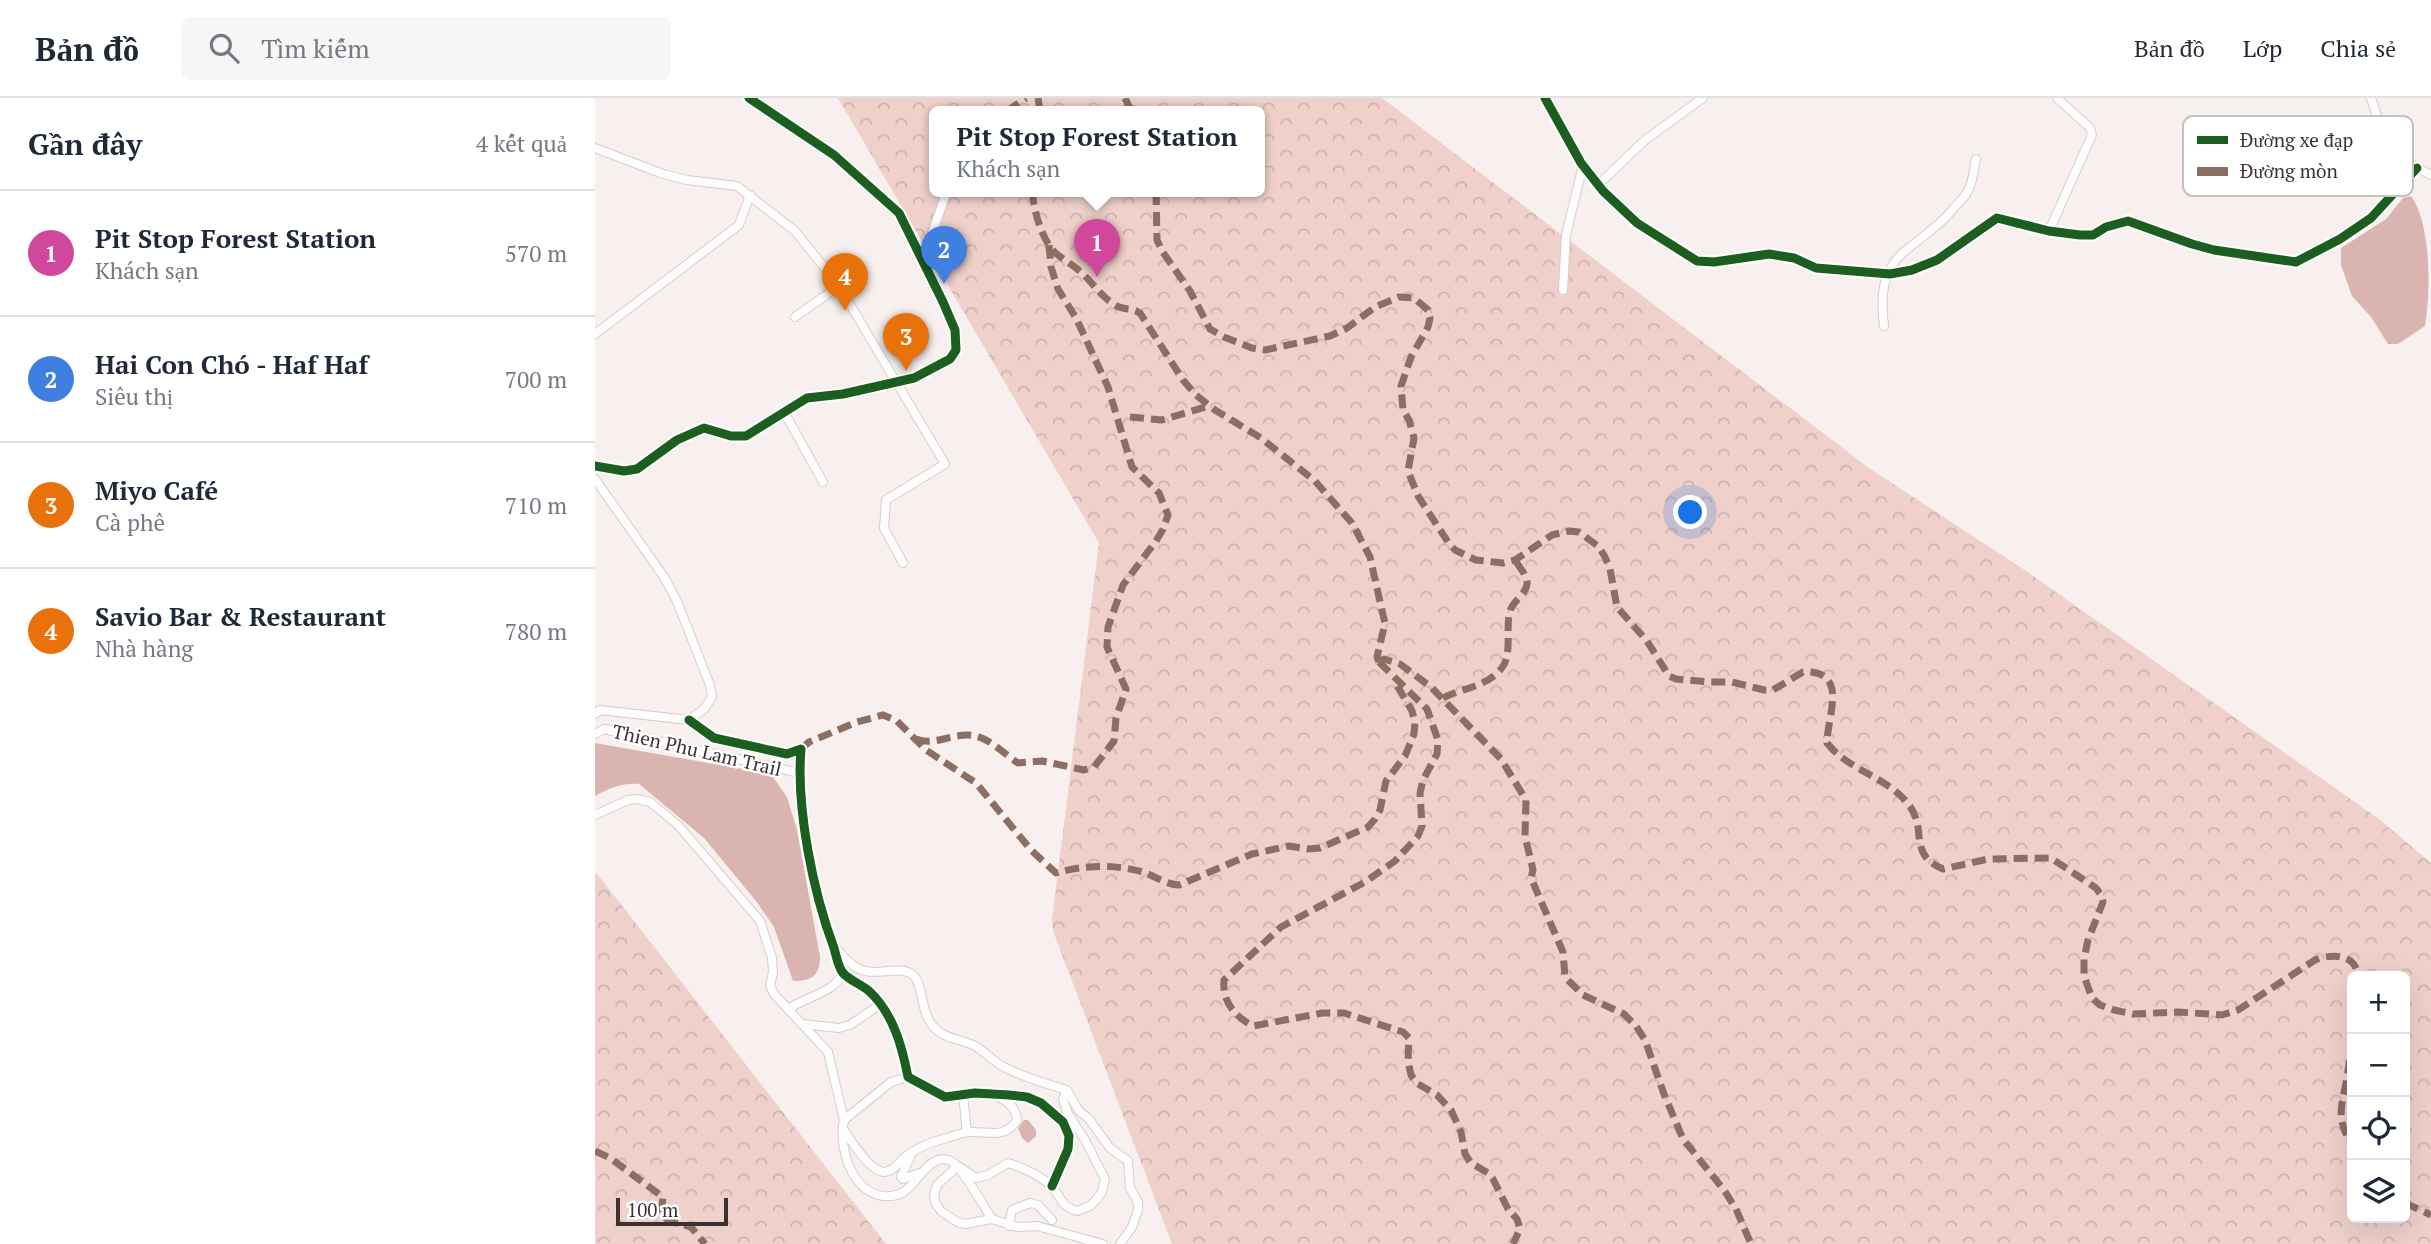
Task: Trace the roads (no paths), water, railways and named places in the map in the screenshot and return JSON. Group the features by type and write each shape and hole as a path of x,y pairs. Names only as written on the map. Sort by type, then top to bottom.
{"street":[{"path":"595,466 624,471 637,469 677,440 704,428 731,436 746,436 807,398 897,383 933,370 950,359 956,350 955,330 899,213 834,155 749,98"},
{"path":"1545,98 1583,165 1598,185 1637,223 1697,261 1714,262 1769,254 1794,258 1816,268 1885,274 1912,270 1937,260 1964,243 1993,219 2004,219 2049,231 2093,235 2106,227 2128,221 2203,247 2295,261 2340,239 2371,218 2391,196"},
{"path":"1598,185 1646,140 1703,98"},
{"path":"2049,231 2092,135 2089,128 2057,98"},
{"path":"2371,98 2378,116"},
{"path":"595,148 663,174 737,186 795,231 839,286 945,464 886,500 884,528 903,563"},
{"path":"1884,326 1882,309 1885,274 1905,250 1943,221 1969,190 1976,159"},
{"path":"1563,290 1566,235 1583,165"},
{"path":"2413,165 2431,175"},
{"path":"2413,172 2417,168"},
{"path":"595,334 739,225 750,195"},
{"path":"923,259 945,197"},
{"path":"795,317 839,286"},
{"path":"784,412 823,482"},
{"path":"595,479 664,577 676,599 707,678 712,697 710,703 689,720"},
{"path":"597,709 689,720 714,738 787,754 801,749 799,789 822,913 843,973 868,990 887,1011 908,1077"},
{"name":"Thien Phu Lam Trail","path":"595,734 604,729 799,773"},
{"path":"595,815 628,800 650,802 678,825 760,921 772,958 770,986 774,994 828,1052 843,1123 844,1148 849,1168 861,1184 874,1194 899,1195 933,1162 943,1159 954,1162 976,1178 988,1175 1008,1163 1029,1171 1052,1186 1066,1207 1077,1211 1093,1204 1105,1183 1102,1170 1068,1114 1063,1098 1067,1090"},
{"path":"832,943 845,959 863,971 901,971 914,976 924,1014 934,1028 946,1036 975,1046 1005,1068 1067,1090 1079,1111 1089,1119 1110,1148 1128,1161 1130,1188 1138,1202 1138,1210 1132,1227 1121,1244"},
{"path":"788,1009 805,998 833,987 843,973"},
{"path":"802,1024 839,1028 850,1025 881,1004"},
{"path":"843,1123 891,1082 908,1077 945,1097 995,1095 1034,1099 1055,1114 1068,1130 1068,1149 1052,1186"},
{"path":"963,1095 967,1132"},
{"path":"843,1123 859,1152 879,1171 890,1171 910,1153 935,1141 967,1132 1000,1134 1013,1127 1017,1120 1015,1110 1012,1105 995,1095"},
{"path":"910,1153 911,1157 901,1177 909,1179 923,1172"},
{"path":"958,1166 992,1219"},
{"path":"958,1166 937,1185 933,1195 941,1211 957,1222 965,1224 992,1219 1009,1226 1037,1226 1103,1244"},
{"path":"1009,1226 1012,1210 1030,1203 1038,1206 1052,1220"}],"place":[{"name":"Pit Stop Forest Station","path":"1097,277"},
{"name":"Hai Con Chó - Haf Haf","path":"944,284"},
{"name":"Savio Bar & Restaurant","path":"845,311"},
{"name":"Miyo Café","path":"906,371"}]}
